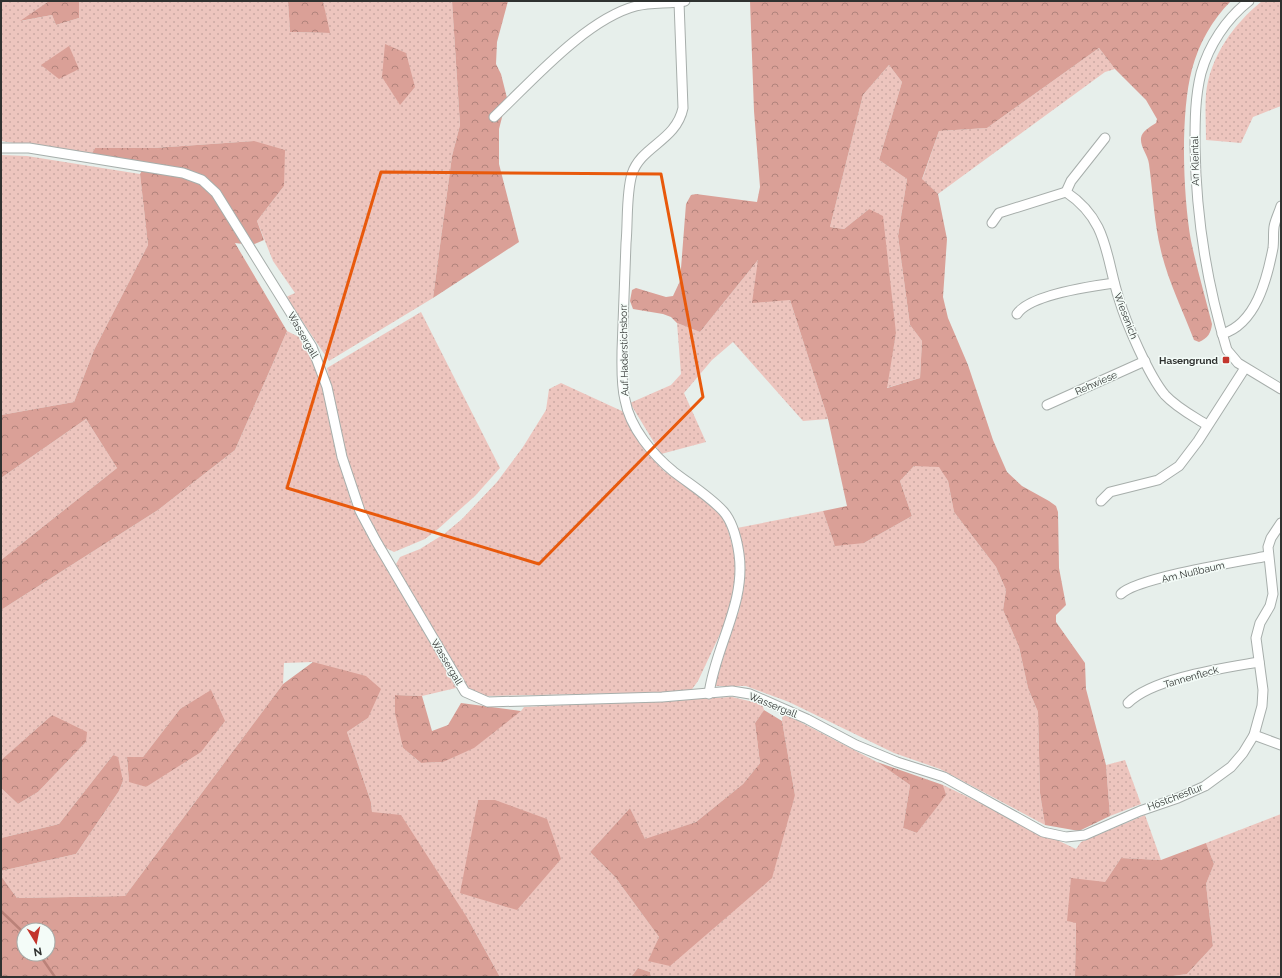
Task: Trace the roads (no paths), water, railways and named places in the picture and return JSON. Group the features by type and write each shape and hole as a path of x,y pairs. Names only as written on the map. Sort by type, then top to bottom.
{"street":[{"name":"An Kleintal","path":"1222,334 1203,243 1198,209 1195,176 1196,108 1202,72 1211,48 1226,23 1249,1"},
{"name":"Auf Haderstichsborr","path":"494,117 555,59 609,18 636,7 682,2 683,108 681,118 675,128 644,156 632,174 628,203 622,318 622,383 625,403 630,415 636,428 654,453 674,472 708,497 724,512 732,524 739,554 739,581 734,609 712,673 709,694"},
{"path":"992,223 999,213 1066,192 1072,181 1105,138"},
{"name":"Wassergall","path":"1,148 29,148 183,173 202,180 216,193 312,347 327,387 342,457 360,511 376,541 465,692 488,702 732,692 757,697 807,719 856,745 897,762 944,777 1043,832 1075,837 1086,835 1140,811"},
{"name":"Wiesenich","path":"1066,192 1085,208 1100,231 1109,256 1114,284 1124,313 1156,382 1166,396 1180,408 1207,425"},
{"path":"1281,206 1275,224 1273,249 1258,300 1242,324 1235,330 1222,334 1230,355 1244,368 1281,390"},
{"path":"1017,314 1024,306 1066,292 1114,284"},
{"name":"Rehwiese","path":"1047,405 1145,361"},
{"path":"1101,501 1110,492 1148,483 1170,473 1188,456 1244,368"},
{"name":"Höstchesflur","path":"1140,811 1192,792 1218,777 1235,762 1254,735 1262,706 1263,690 1256,638 1257,630 1270,606 1273,594 1273,581 1268,556 1271,538 1281,523"},
{"name":"Am Nußbaum","path":"1121,594 1129,588 1194,570 1268,556"},
{"name":"Tannenfleck","path":"1128,703 1136,695 1196,673 1259,662"},
{"path":"1254,735 1281,745"}],"waterway":[{"path":"1,911 16,925"},
{"path":"45,962 55,977"}],"place":[{"name":"Hasengrund","path":"1226,360"}]}
